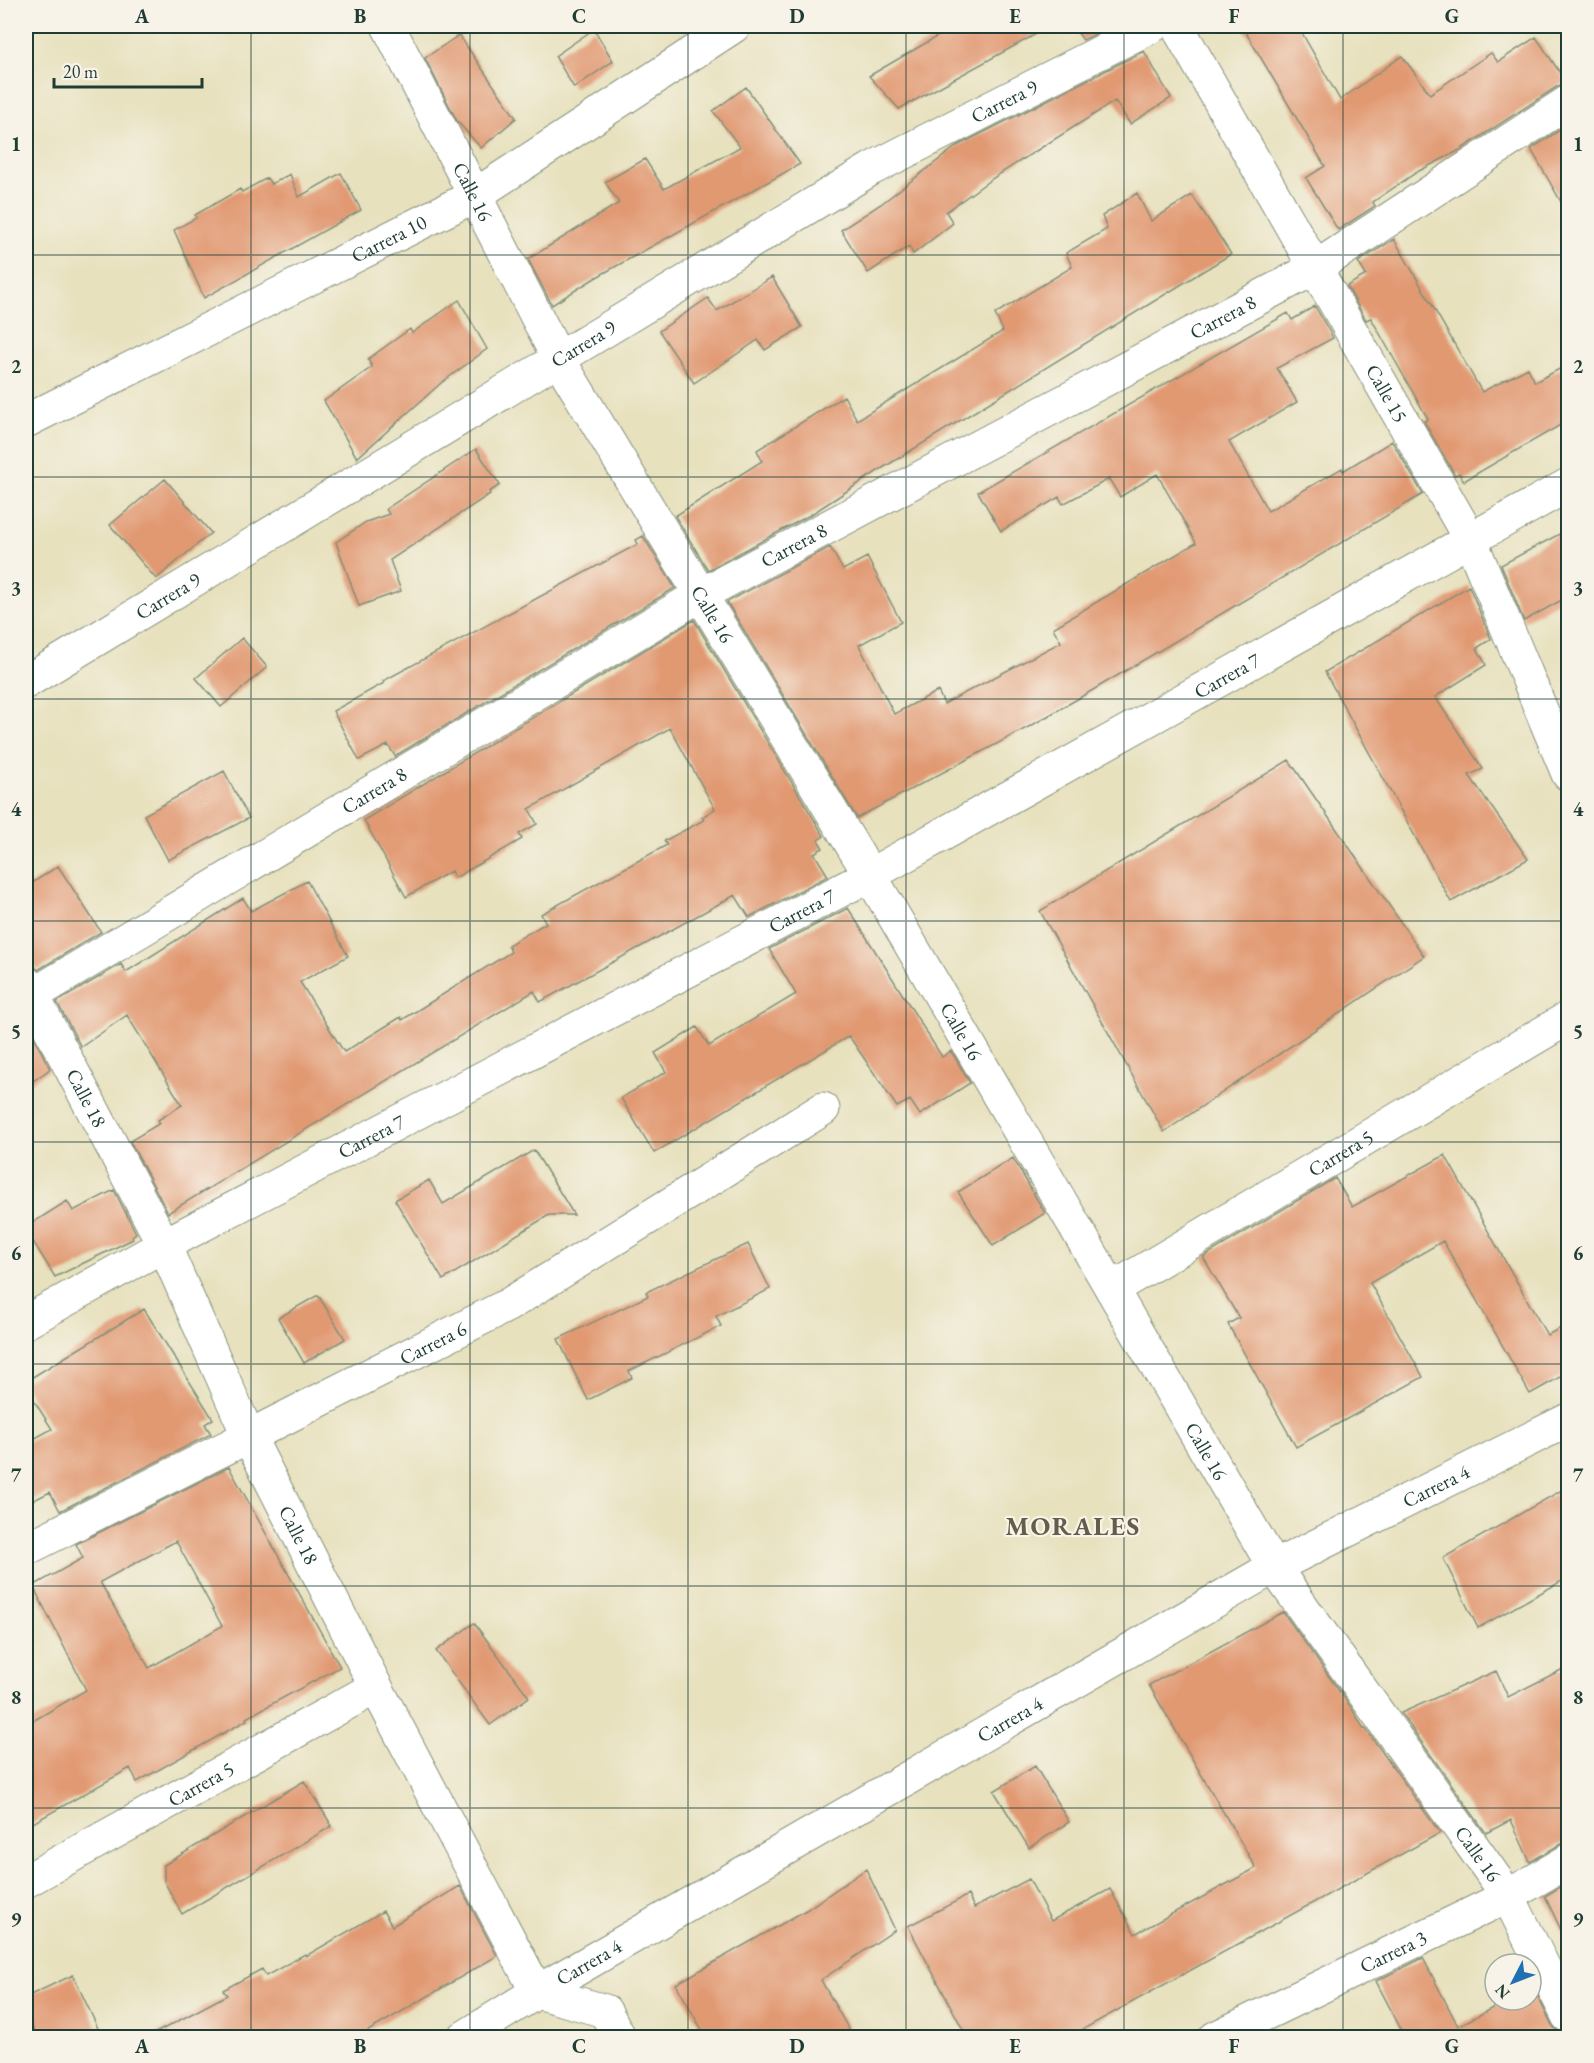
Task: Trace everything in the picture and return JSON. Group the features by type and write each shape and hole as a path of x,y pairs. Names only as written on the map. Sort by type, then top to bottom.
{"street":[{"name":"Carrera 10","path":"26,421 474,196 734,26"},
{"name":"Carrera 9","path":"26,682 871,169 1152,26"},
{"name":"Calle 15","path":"1177,26 1470,539 1569,774"},
{"name":"Calle 16","path":"392,27 474,196 559,360 870,875 1274,1567 1508,1896 1569,2016"},
{"name":"Carrera 8","path":"28,992 700,596 1315,268 1569,102"},
{"name":"Carrera 7","path":"26,1322 164,1245 870,875 1569,485"},
{"name":"Calle 18","path":"28,992 164,1245 248,1436 376,1687 537,1992"},
{"name":"Carrera 5","path":"1112,1289 1569,1018"},
{"name":"Carrera 6","path":"26,1549 508,1305 824,1109"},
{"name":"Carrera 4","path":"463,2037 537,1992 1274,1567 1569,1419"},
{"name":"Carrera 5","path":"26,1881 376,1687"},
{"name":"Carrera 3","path":"1215,2037 1508,1896 1569,1861"},
{"path":"537,1992 605,2011 620,2037"}],"building":[{"path":"955,26 1051,26 899,109 869,76"},
{"path":"1073,26 1112,26 1083,40"},
{"path":"1242,26 1298,26 1340,100 1402,56 1430,94 1491,53 1498,62 1536,37 1567,83 1558,86 1460,150 1417,172 1373,202 1375,206 1338,230 1306,178 1325,166"},
{"path":"594,29 613,61 574,88 555,56"},
{"path":"459,35 516,118 481,148 457,121 425,58"},
{"path":"1144,51 1171,98 1130,124 1115,101 990,180 946,212 953,223 913,254 909,246 868,273 841,230 881,204 957,146"},
{"path":"746,87 800,164 595,278 552,305 528,259 619,203 605,182 645,159 664,189 740,147 713,111"},
{"path":"1569,124 1569,216 1531,149"},
{"path":"341,173 361,210 204,298 174,230 240,189 242,192 267,178 271,184 290,174 299,197"},
{"path":"1137,193 1151,221 1192,195 1231,254 810,515 708,570 675,516 762,461 757,450 844,396 857,420 1003,331 995,314 1072,267 1066,253 1107,229 1102,216"},
{"path":"1394,239 1482,392 1528,368 1535,382 1569,364 1569,420 1464,481 1459,473 1455,475 1424,421 1428,419 1371,318 1366,320 1347,286 1366,275 1358,262"},
{"path":"772,277 802,327 765,350 758,340 694,383 659,331 708,298 717,311"},
{"path":"459,300 487,349 441,383 357,458 324,401 372,367 368,359 410,329 412,333"},
{"path":"1315,306 1333,338 1277,368 1297,402 1229,442 1268,511 1342,468 1343,471 1392,441 1423,494 1034,724 857,818 727,602 830,547 843,570 867,557 901,622 859,645 894,714 938,691 944,704 1061,642 1053,628 1196,543 1157,474 1120,497 1109,479 1063,504 1059,497 1001,531 978,492 1288,313 1292,320"},
{"path":"476,449 500,485 489,492 490,494 390,560 401,591 359,606 336,542 366,522 389,514 386,509"},
{"path":"165,479 211,533 156,579 110,525"},
{"path":"1569,529 1569,596 1524,621 1501,565"},
{"path":"643,536 675,588 395,756 388,745 359,760 333,711 384,683 383,681 638,544 636,540"},
{"path":"1469,586 1491,639 1477,648 1486,665 1435,697 1483,769 1469,775 1528,859 1451,902 1325,672"},
{"path":"694,620 824,836 818,840 823,848 814,853 828,876 749,917 735,895 540,1002 534,991 168,1213 130,1141 160,1123 158,1120 182,1105 127,1015 81,1047 57,1002 121,964 126,972 243,898 251,911 307,881 348,956 300,982 344,1052 401,1017 402,1020 511,952 508,945 546,923 541,914 667,845 664,841 704,820 702,817 715,809 670,728 529,809 537,824 519,834 522,839 455,878 451,871 406,897 364,820"},
{"path":"242,638 267,667 221,707 196,678"},
{"path":"1289,760 1424,956 1164,1132 1040,911"},
{"path":"224,771 249,818 168,860 144,815"},
{"path":"58,866 101,932 38,970 26,964 26,887"},
{"path":"848,908 942,1057 951,1051 970,1083 920,1115 910,1100 897,1107 849,1036 654,1153 621,1098 666,1072 655,1053 697,1027 709,1046 796,994 769,949"},
{"path":"26,1022 50,1069 26,1086"},
{"path":"534,1150 574,1215 549,1215 443,1280 395,1200 429,1180 443,1204"},
{"path":"1445,1155 1547,1335 1569,1324 1569,1372 1530,1394 1443,1241 1370,1283 1423,1377 1296,1447 1228,1324 1239,1318 1203,1257 1335,1178 1352,1207"},
{"path":"1013,1158 1045,1213 993,1246 958,1192"},
{"path":"114,1190 136,1233 132,1236 133,1239 55,1277 26,1227 67,1201 73,1211"},
{"path":"748,1244 770,1289 716,1316 721,1326 629,1371 632,1378 588,1400 558,1339 648,1296 646,1292"},
{"path":"318,1295 345,1339 304,1363 278,1318"},
{"path":"144,1309 213,1419 205,1424 211,1434 60,1511 50,1492 26,1504 26,1443 52,1429 26,1388 26,1381"},
{"path":"229,1467 340,1667 246,1718 247,1720 137,1782 130,1768 26,1827 26,1725 86,1690 33,1586 83,1558 76,1544","holes":["176,1541 222,1626 149,1668 100,1582"]},
{"path":"1569,1486 1569,1577 1478,1628 1443,1558"},
{"path":"1283,1612 1440,1833 1069,2037 967,2037 908,1926 968,1895 974,1908 1029,1879 1051,1921 1110,1889 1135,1934 1256,1868 1149,1685"},
{"path":"474,1623 529,1697 490,1725 436,1651"},
{"path":"1569,1666 1569,1842 1559,1845 1530,1862 1511,1820 1486,1833 1401,1713 1496,1671 1508,1697"},
{"path":"1035,1766 1069,1822 1029,1848 994,1791"},
{"path":"304,1781 332,1826 182,1914 164,1881 164,1865"},
{"path":"866,1869 895,1930 821,1980 853,2037 706,2037 676,1984 806,1910"},
{"path":"1569,1882 1569,1947 1545,1896"},
{"path":"460,1886 497,1956 358,2037 148,2037 227,1995 223,1990 262,1969 266,1976 305,1954 306,1956 383,1911 392,1926"},
{"path":"1423,1958 1458,2026 1485,2012 1543,2012 1543,2007 1558,2032 1569,2034 1569,2037 1405,2037 1376,1981"},
{"path":"73,1975 102,2037 37,2037 26,2013 26,1997"}],"district":[{"name":"MORALES","path":"1073,1526"}]}
